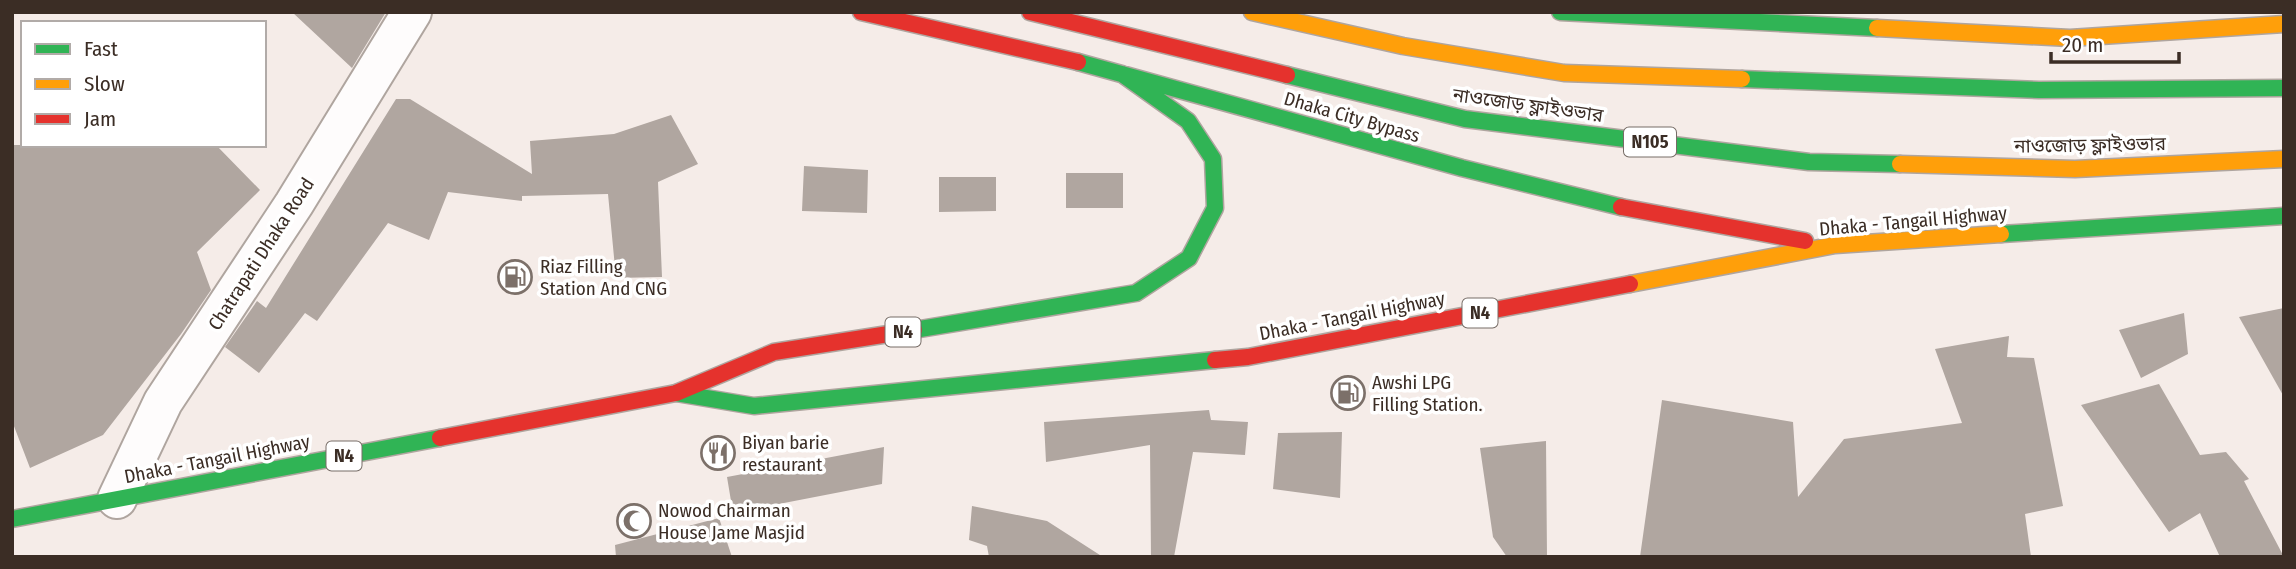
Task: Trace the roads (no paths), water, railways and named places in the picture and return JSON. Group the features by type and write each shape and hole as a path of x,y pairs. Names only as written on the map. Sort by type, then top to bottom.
{"highway":[{"name":"Dhaka City Bypass","path":"861,12 1122,74 1533,188 1726,230 1835,245"},
{"name":"নাওজোড় ফ্লাইওভার","path":"1030,12 1465,120 1809,162 2075,169 2284,159"},
{"name":"নাওজোড় ফ্লাইওভার","path":"1252,12 1403,47 1564,73 2039,90 2284,88"},
{"path":"1560,12 2070,38 2284,24"},
{"name":"Dhaka - Tangail Highway","path":"12,519 677,393 774,352 1136,293 1189,258 1215,208 1213,159 1188,121 1122,74"},
{"name":"Dhaka - Tangail Highway","path":"677,393 754,406 1248,357 1835,245 2284,216"}],"street":[{"name":"Chatrapati Dhaka Road","path":"117,499 163,402 294,204 412,12"}],"place":[{"name":"Riaz Filling Station And CNG","path":"515,277"},
{"name":"Awshi LPG Filling Station.","path":"1348,393"},
{"name":"Biyan barie restaurant","path":"718,453"},
{"name":"Nowod Chairman House Jame Masjid","path":"634,521"}]}
